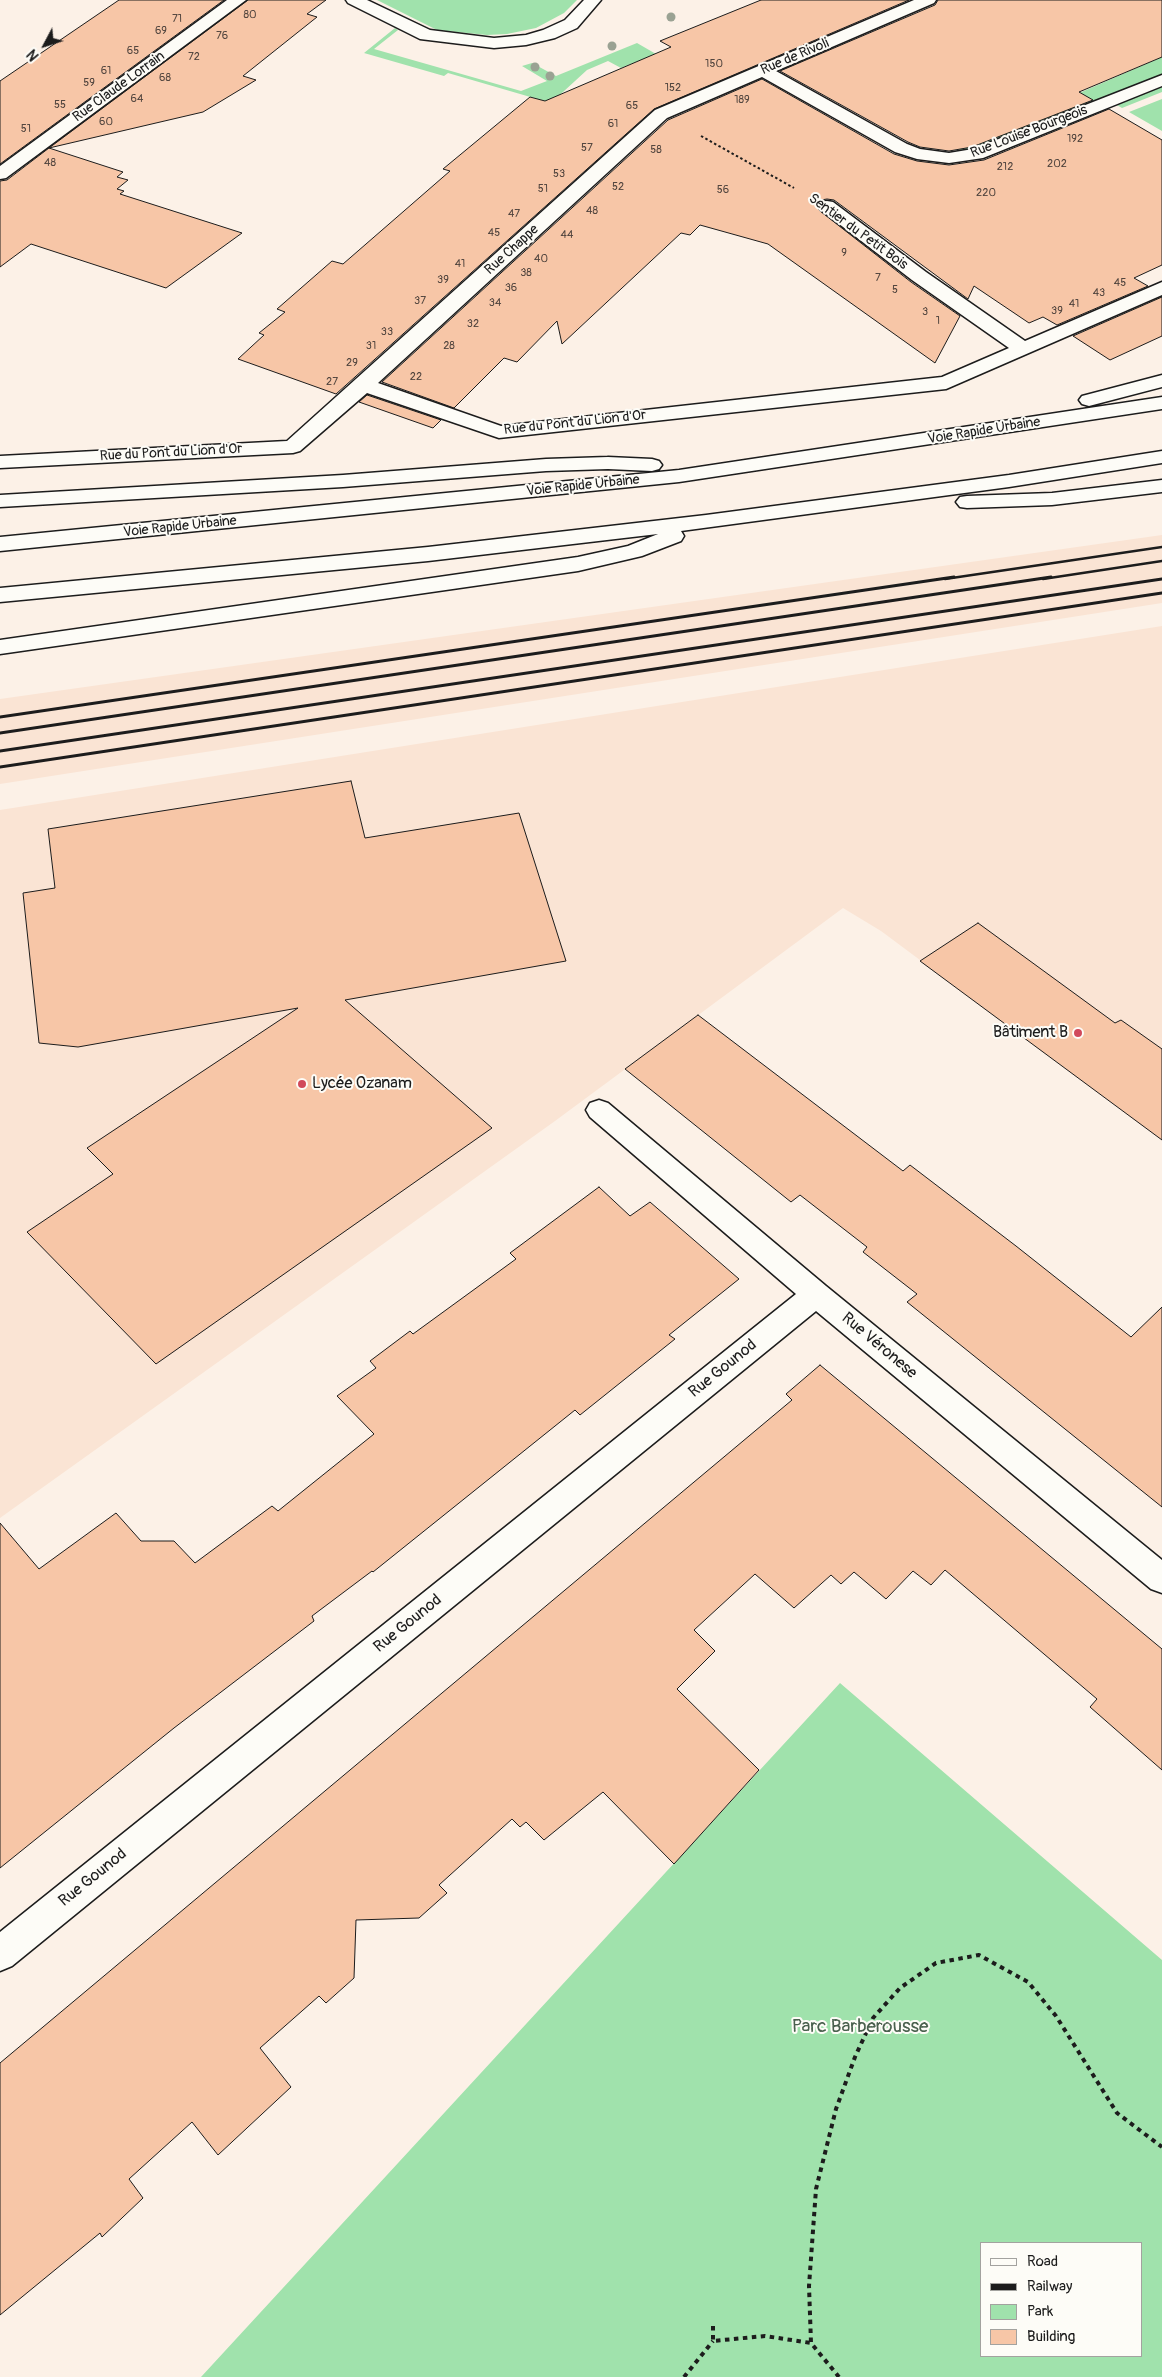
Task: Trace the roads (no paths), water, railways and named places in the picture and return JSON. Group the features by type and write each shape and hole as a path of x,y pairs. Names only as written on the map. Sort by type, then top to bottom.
{"main road":[{"name":"Rue Claude Lorrain","path":"0,174 238,0"},
{"path":"354,0 426,35 494,43 526,40 549,34 571,24 593,0"},
{"name":"Rue de Rivoli","path":"661,114 928,0"},
{"name":"Rue Louise Bourgeois","path":"763,71 900,148 916,154 949,158 977,154 1162,80"},
{"name":"Rue Chappe","path":"364,385 661,114"},
{"name":"Sentier du Petit Bois","path":"827,206 919,276 1022,348"},
{"name":"Rue du Pont du Lion d'Or","path":"0,462 293,446 364,385 499,432 946,383 1162,288"},
{"path":"989,430 1114,392 1162,380"},
{"name":"Voie Rapide Urbaine","path":"0,544 575,487 730,469 1162,403"},
{"path":"0,595 428,554 706,522 1075,472 1162,457"},
{"path":"0,501 343,481 546,465 608,463 730,469"},
{"path":"866,501 1003,502 1060,498 1162,486"},
{"path":"0,647 578,564 634,551 706,522"},
{"name":"Rue Véronese","path":"599,1110 816,1294 1162,1579"},
{"name":"Rue Gounod","path":"0,1954 816,1294"}],"railway":[{"path":"945,579 1162,547"},
{"path":"1043,579 1162,561"},
{"path":"0,717 954,577"},
{"path":"0,733 1051,577"},
{"path":"0,751 1162,579"},
{"path":"0,767 1162,593"}],"place":[{"name":"Bâtiment B","path":"1078,1033"},
{"name":"Lycée Ozanam","path":"302,1084"}],"park label":[{"name":"Parc Barberousse","path":"860,2027"}]}
